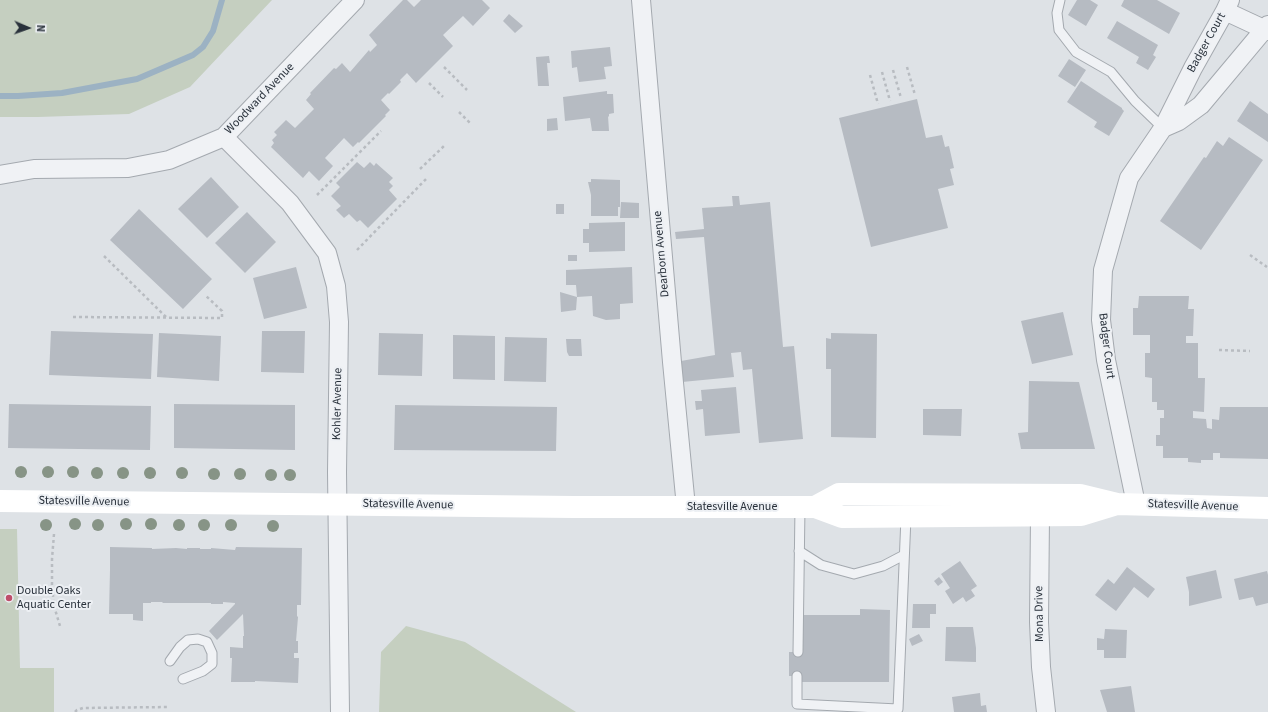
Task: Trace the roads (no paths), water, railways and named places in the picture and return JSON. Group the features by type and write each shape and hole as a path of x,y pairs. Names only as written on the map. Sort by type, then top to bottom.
{"main road":[{"name":"Statesville Avenue","path":"808,508 839,494 1080,495 1127,504 1268,508"},
{"name":"Statesville Avenue","path":"0,500 574,507 808,508 842,517 1081,515 1127,504"}],"street":[{"name":"Woodward Avenue","path":"0,175 34,169 128,168 169,160 224,137 355,0"},
{"name":"Dearborn Avenue","path":"641,0 686,507"},
{"name":"Badger Court","path":"1127,504 1101,320 1103,270 1129,178 1163,128 1192,68 1228,6"},
{"path":"1163,128 1179,121 1201,105 1267,28 1228,6"},
{"name":"Kohler Avenue","path":"224,137 290,203 327,253 336,286 339,315 337,472 340,712"},
{"name":"Mona Drive","path":"1040,516 1039,622 1041,667 1046,712"}],"lane":[{"path":"1060,0 1057,14 1059,30 1076,52 1111,72 1135,101 1163,128"},
{"path":"798,652 799,551 808,508"},
{"path":"797,676 797,704 898,709 906,517"},
{"path":"799,551 821,566 854,574 883,566 904,555"},
{"path":"170,661 180,647 188,640 198,639 208,642 212,653 212,664 203,672 183,679"}],"waterway":[{"path":"0,96 62,93 137,79 193,55 203,47 213,31 222,0"}],"place":[{"name":"Double Oaks Aquatic Center","path":"9,598"}]}
